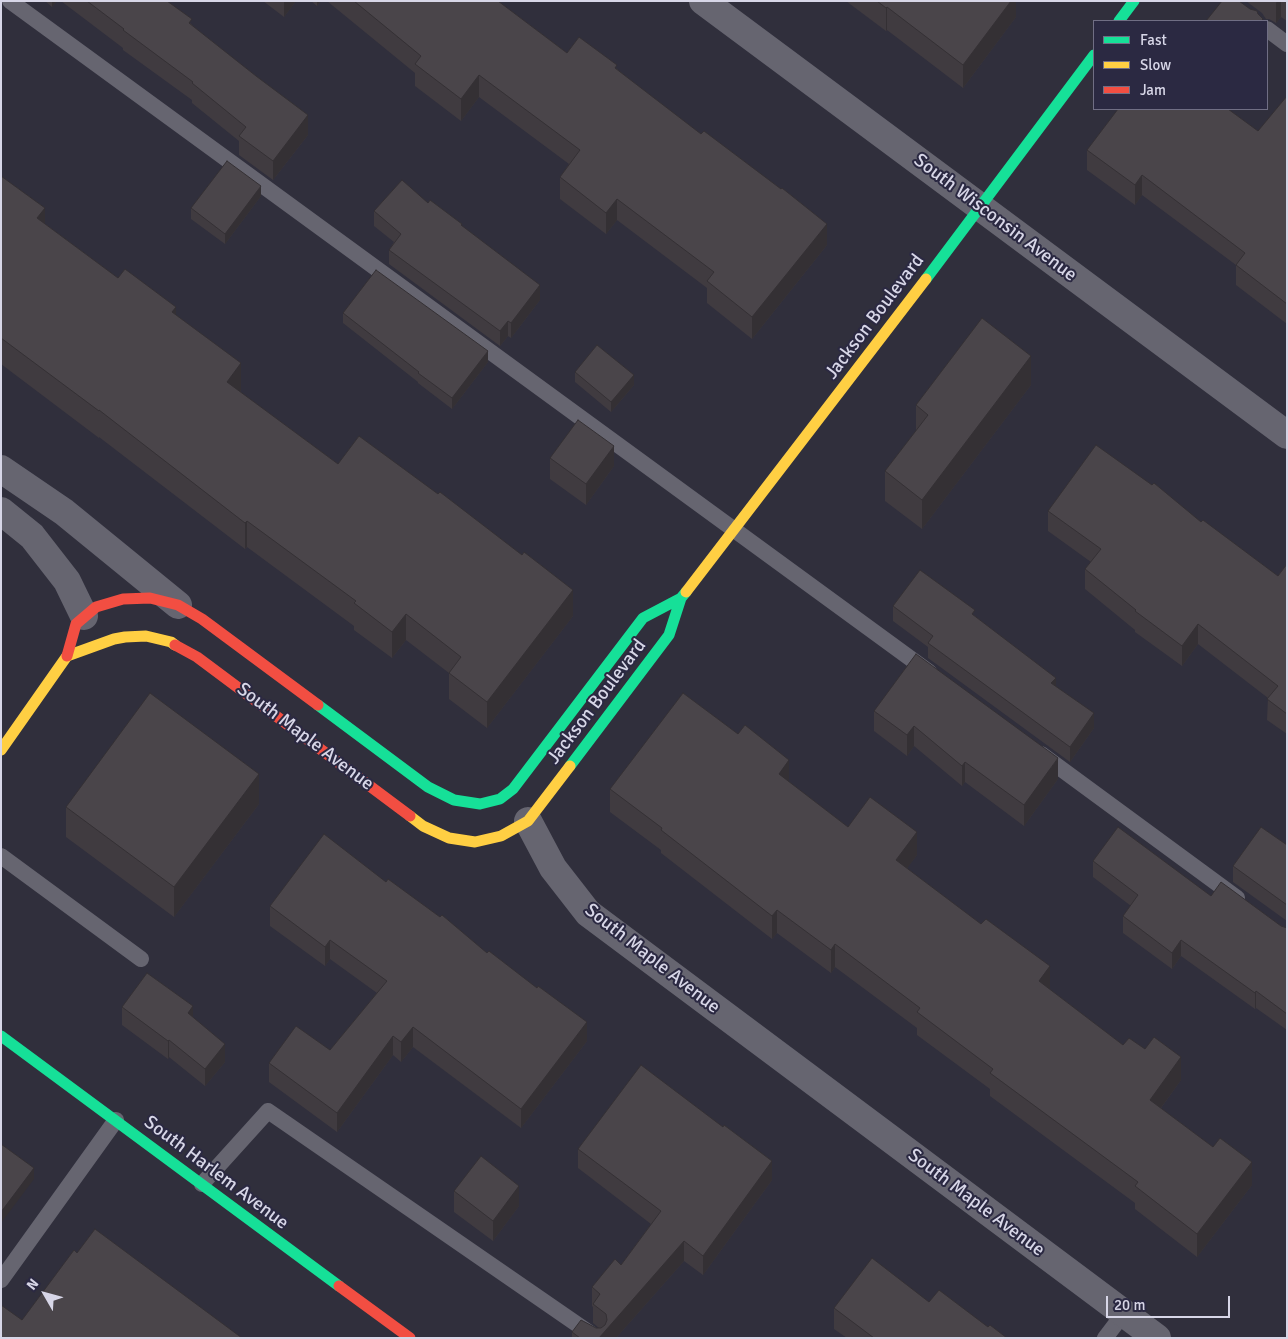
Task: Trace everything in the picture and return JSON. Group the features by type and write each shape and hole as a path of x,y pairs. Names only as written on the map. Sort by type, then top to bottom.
{"street":[{"name":"South Wisconsin Avenue","path":"703,1 1287,435"},
{"path":"1120,20 1134,1"},
{"name":"Jackson Boulevard","path":"528,821 669,635 681,598 981,207 1093,56"},
{"name":"South Maple Avenue","path":"1,469 64,512 178,605 202,619 428,787 454,800 480,804 500,799 513,789"},
{"path":"1,511 38,543 67,581 84,616 76,624 67,656 1,750"},
{"name":"South Maple Avenue","path":"84,616 96,607 123,599 150,598 178,605"},
{"name":"Jackson Boulevard","path":"513,789 644,618 681,598"},
{"name":"South Maple Avenue","path":"67,656 125,637 146,636 172,642 197,657 423,826 449,838 475,842 501,836 528,821 553,868 588,913 1157,1338"},
{"name":"South Harlem Avenue","path":"1,1036 410,1338"}],"lane":[{"path":"10,1 942,681"},
{"path":"1268,30 1287,44"},
{"path":"1030,746 1247,904"},
{"path":"1,856 141,960"},
{"path":"202,1184 268,1111 597,1338"},
{"path":"1,1280 116,1120"},
{"path":"1105,1338 1124,1313"}],"building":[{"path":"87,1 167,1 192,19 189,23 308,115 273,161 239,136 246,127 193,82"},
{"path":"354,1 498,1 567,53 579,37 617,65 615,68 701,134 704,131 782,188 827,224 752,317 707,281 714,272 617,199 606,213 560,177 580,150 479,75 461,99 415,64 421,56"},
{"path":"877,1 1011,1 963,65"},
{"path":"1222,1 1239,1 1250,9 1257,11 1263,19 1262,20 1207,20"},
{"path":"1287,96 1287,304 1236,265 1245,253 1142,175 1135,185 1087,150 1117,110 1229,110 1258,131"},
{"path":"227,161 261,186 225,234 191,208"},
{"path":"1,176 45,208 37,218 118,278 125,269 176,307 172,312 241,363 227,382 338,464 359,436 438,494 440,492 522,555 524,552 573,590 487,702 449,673 461,657 406,614 392,632 354,603 356,601 247,521 245,523 99,410 1,338"},
{"path":"402,180 428,203 430,200 540,285 511,323 508,321 500,331 389,250 401,234 374,211"},
{"path":"376,270 488,351 452,398 343,313"},
{"path":"982,318 1031,356 922,500 885,471 928,415 916,405"},
{"path":"597,345 634,375 611,402 575,372"},
{"path":"578,420 614,446 586,484 550,458"},
{"path":"1096,445 1152,485 1154,483 1201,522 1203,520 1278,576 1287,564 1287,714 1267,699 1278,686 1198,624 1182,646 1135,611 1085,569 1101,549 1048,511"},
{"path":"920,570 975,610 972,614 1056,678 1051,683 1094,713 1070,747 928,643 933,636 893,606"},
{"path":"916,654 1058,758 1024,805 965,762 962,766 914,726 907,735 874,711"},
{"path":"150,693 259,774 174,887 66,807"},
{"path":"683,693 738,734 745,725 789,760 779,774 848,827 870,797 917,832 896,860 981,924 986,919 1050,966 1039,981 1123,1045 1129,1038 1145,1049 1154,1037 1181,1057 1150,1100 1213,1147 1220,1138 1252,1162 1197,1234 1135,1186 1138,1182 990,1073 993,1069 917,1012 920,1008 835,944 831,950 777,910 772,916 610,789"},
{"path":"1118,827 1211,896 1221,882 1281,926 1287,928 1287,1014 1181,940 1172,953 1123,916 1138,895 1093,861"},
{"path":"1261,827 1287,845 1287,905 1233,866"},
{"path":"324,834 386,882 388,879 440,917 442,915 487,953 489,951 537,988 538,986 587,1022 521,1109 413,1027 401,1042 393,1036 337,1113 269,1063 296,1026 330,1050 387,981 330,940 325,947 270,906"},
{"path":"147,973 193,1006 188,1013 225,1044 205,1069 169,1040 122,1007"},
{"path":"641,1065 723,1127 724,1125 772,1161 703,1256 684,1241 599,1338 580,1338 572,1332 581,1320 596,1328 601,1328 607,1320 606,1314 593,1304 600,1294 592,1287 615,1259 621,1265 661,1211 578,1149"},
{"path":"1,1144 34,1168 1,1212"},
{"path":"481,1156 519,1186 493,1221 454,1191"},
{"path":"95,1229 242,1338 1,1338 1,1305 22,1320 74,1250 77,1253"},
{"path":"872,1258 929,1302 939,1290 988,1327 990,1325 1007,1338 874,1338 834,1308"}],"traffic: fast":[{"path":"1120,20 1134,1"},
{"path":"926,279 1093,56"},
{"path":"570,766 669,635 681,598 686,592"},
{"path":"318,705 428,787 454,800 480,804 500,799 513,789 643,618 681,598"},
{"path":"1,1036 339,1286"}],"traffic: slow":[{"path":"686,592 926,279"},
{"path":"1,750 67,656 114,639 125,637 146,636 171,642 175,645"},
{"path":"410,816 423,826 449,838 475,842 501,836 528,821 570,766"}],"traffic: jam":[{"path":"67,656 76,624 96,607 123,599 150,598 178,605 202,619 318,705"},
{"path":"175,645 197,657 410,816"},
{"path":"339,1286 410,1338"}]}
